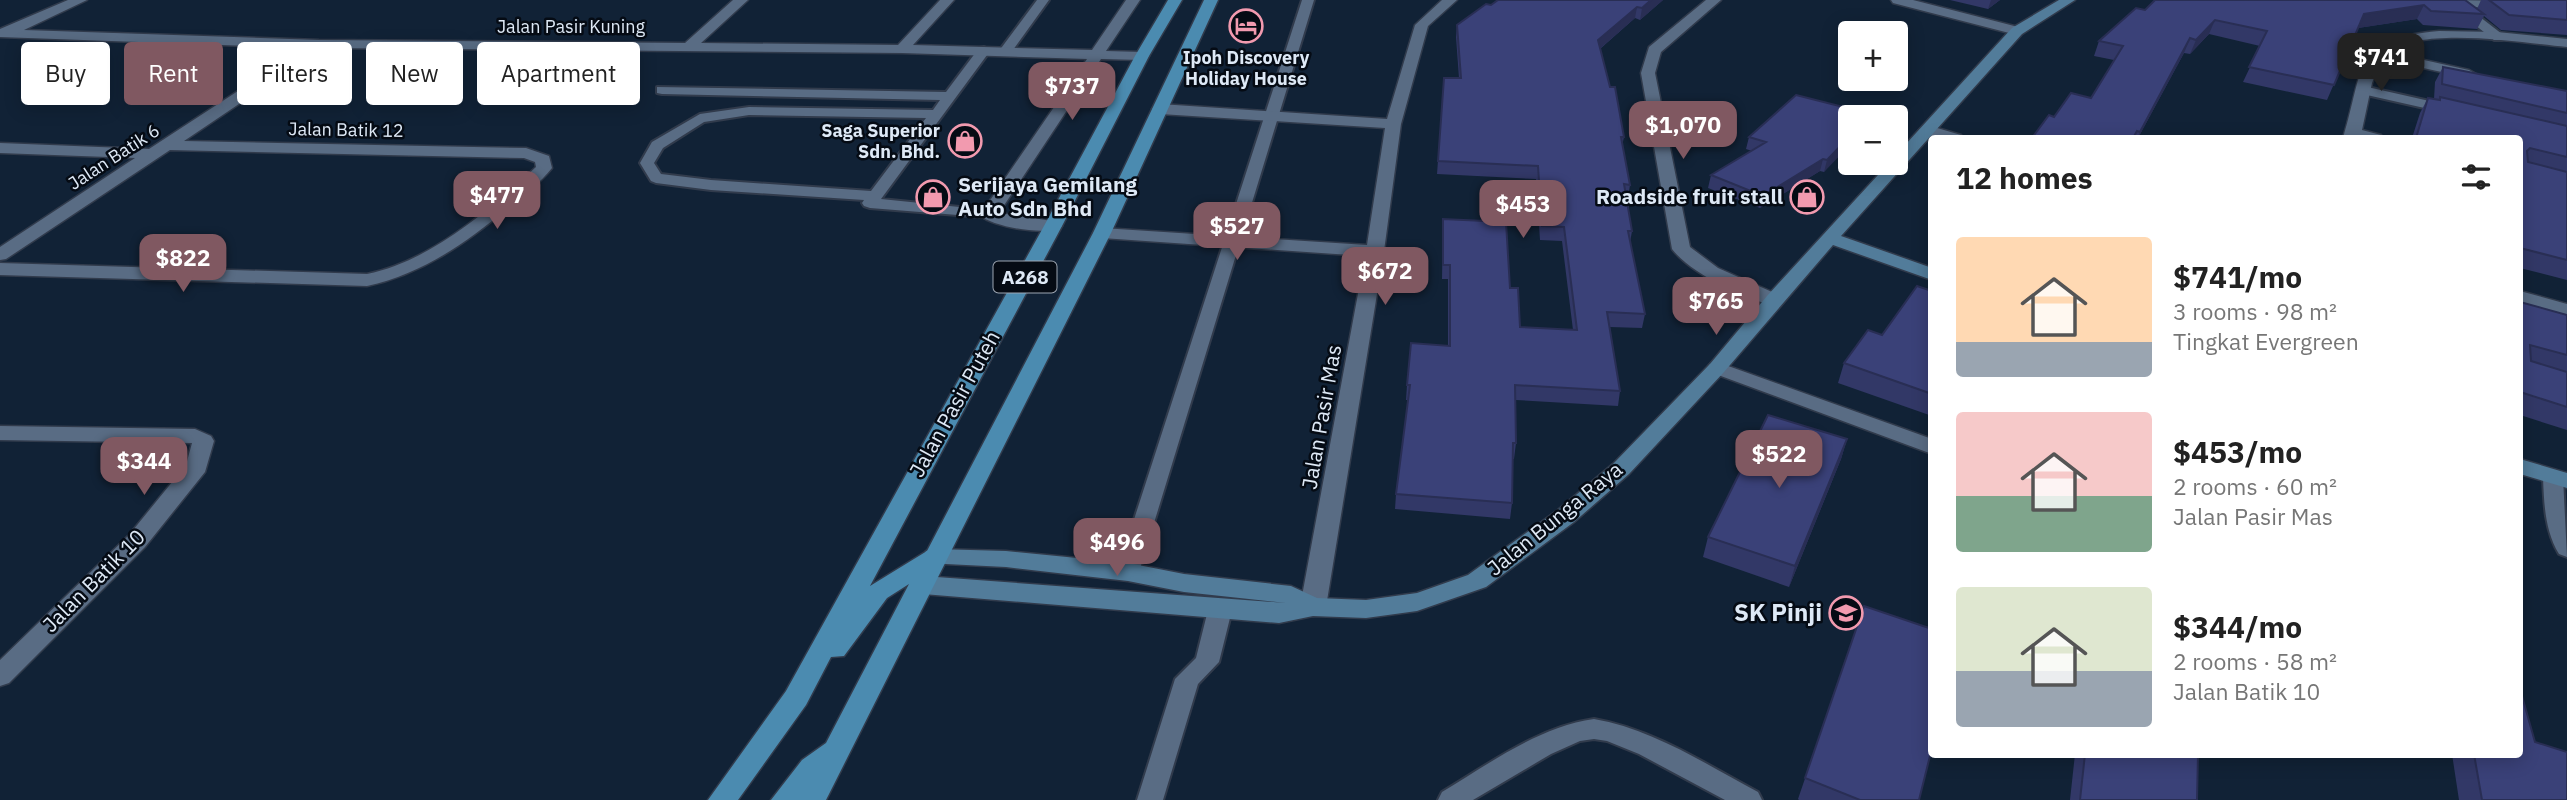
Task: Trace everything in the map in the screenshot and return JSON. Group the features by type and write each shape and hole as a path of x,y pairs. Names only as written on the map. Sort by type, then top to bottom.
{"main road":[{"name":"Jalan Pasir Puteh","path":"722,800 796,698 1053,226 1142,56 1175,0"},
{"name":"A268","path":"811,800 840,746 914,579 935,557 1102,233 1211,0"},
{"name":"Jalan Bunga Raya","path":"914,579 1279,614 1313,607 1366,609 1417,602 1477,581 1566,516 1621,469 1717,368 1774,300 1832,239 2017,31 2068,0"},
{"path":"1832,239 1928,273"},
{"path":"2523,467 2560,479"},
{"path":"874,552 914,579"},
{"name":"Jalan Bunga Raya","path":"935,557 1006,559 1128,572 1184,583 1291,595 1313,607"},
{"path":"796,698 878,592 914,579"},
{"path":"785,800 812,768 840,746"}],"street":[{"path":"2,35 48,12 80,0"},
{"path":"690,46 741,0"},
{"path":"902,49 947,0"},
{"path":"1053,226 1000,221 989,215 1133,0"},
{"name":"Jalan Pasir Mas","path":"1313,607 1375,251 1393,124 1422,25 1450,0"},
{"path":"1714,0 1654,50 1648,74 1681,249 1688,258 1701,266 1774,300"},
{"path":"1898,0 2017,31"},
{"path":"2352,135 2363,90 2377,54 2385,46 2405,37 2443,34 2567,43"},
{"name":"Jalan Pasir Kuning","path":"2,35 249,42"},
{"name":"Jalan Pasir Kuning","path":"352,44 902,49 1142,56"},
{"path":"2377,54 2486,77"},
{"name":"Jalan Batik 6","path":"0,255 237,98"},
{"path":"1160,109 1393,124"},
{"path":"1927,130 1944,135"},
{"name":"Jalan Batik 12","path":"0,148 526,153 544,159 544,168 529,183 435,254 393,275 380,278 367,280 0,269"},
{"path":"1102,233 1375,251"},
{"path":"2523,298 2567,310"},
{"path":"1717,368 1928,446"},
{"name":"Jalan Batik 10","path":"0,433 195,436 203,441 197,467 137,541 1,674"}],"lane":[{"path":"1005,51 1044,0"},
{"path":"1128,572 1308,0"},
{"path":"2498,37 2455,3 2518,5"},
{"path":"984,51 934,114 870,203 989,215"},
{"path":"663,90 948,96"},
{"path":"2363,90 2472,115"},
{"path":"873,196 711,185 656,178 648,163 657,145 700,118 749,111 934,114"},
{"path":"2560,479 2556,518 2567,549"},
{"path":"1150,800 1187,679 1207,662 1220,610"},
{"path":"1451,800 1562,737 1594,729 1631,739 1749,800"}],"building":[{"path":"1498,0 1651,0 1642,8 1637,7 1598,40 1610,87 1615,87 1624,137 1621,137 1630,185 1624,184 1632,231 1628,231 1645,314 1607,312 1620,391 1515,385 1516,443 1513,443 1512,503 1396,494 1410,385 1407,385 1411,343 1450,346 1450,265 1443,265 1443,219 1506,222 1510,288 1518,288 1520,327 1577,330 1564,227 1542,226 1538,166 1438,161 1444,78 1461,78 1457,25 1486,4 1491,5"},
{"path":"2155,0 2465,0 2484,14 2431,11 2424,5 2364,14 2334,85 2249,67 2267,31 2215,20 2196,40 2190,38 2140,132 2137,131 2135,135 2034,135 2049,115 2054,117 2071,93 2091,98 2123,46 2099,41 2136,8 2145,10"},
{"path":"2489,0 2567,0 2567,20 2509,15"},
{"path":"2443,67 2567,91 2567,113 2442,84"},
{"path":"1796,95 1838,106 1838,149 1827,160 1823,159 1763,196 1711,175 1766,142 1749,137"},
{"path":"2440,97 2567,126 2567,157 2530,148 2527,151 2528,162 2567,172 2567,260 2523,249 2523,135 2417,135 2428,98 2440,100"},
{"path":"1917,286 1928,290 1928,393 1844,363 1868,330 1882,335"},
{"path":"2523,303 2567,315 2567,355 2530,345 2531,361 2567,372 2567,407 2523,393"},
{"path":"1768,415 1847,439 1795,566 1708,537"},
{"path":"1864,606 1928,628 1930,758 1919,800 1860,800 1805,778"},
{"path":"2523,700 2535,742 2567,752 2567,800 2482,800 2475,758 2523,758"},
{"path":"2085,758 2198,758 2197,800 2080,800"}],"place":[{"name":"Ipoh Discovery Holiday House","path":"1246,26"},
{"name":"Saga Superior Sdn. Bhd.","path":"965,141"},
{"name":"Serijaya Gemilang Auto Sdn Bhd","path":"933,197"},
{"name":"Roadside fruit stall","path":"1807,197"},
{"name":"SK Pinji","path":"1846,613"}]}
